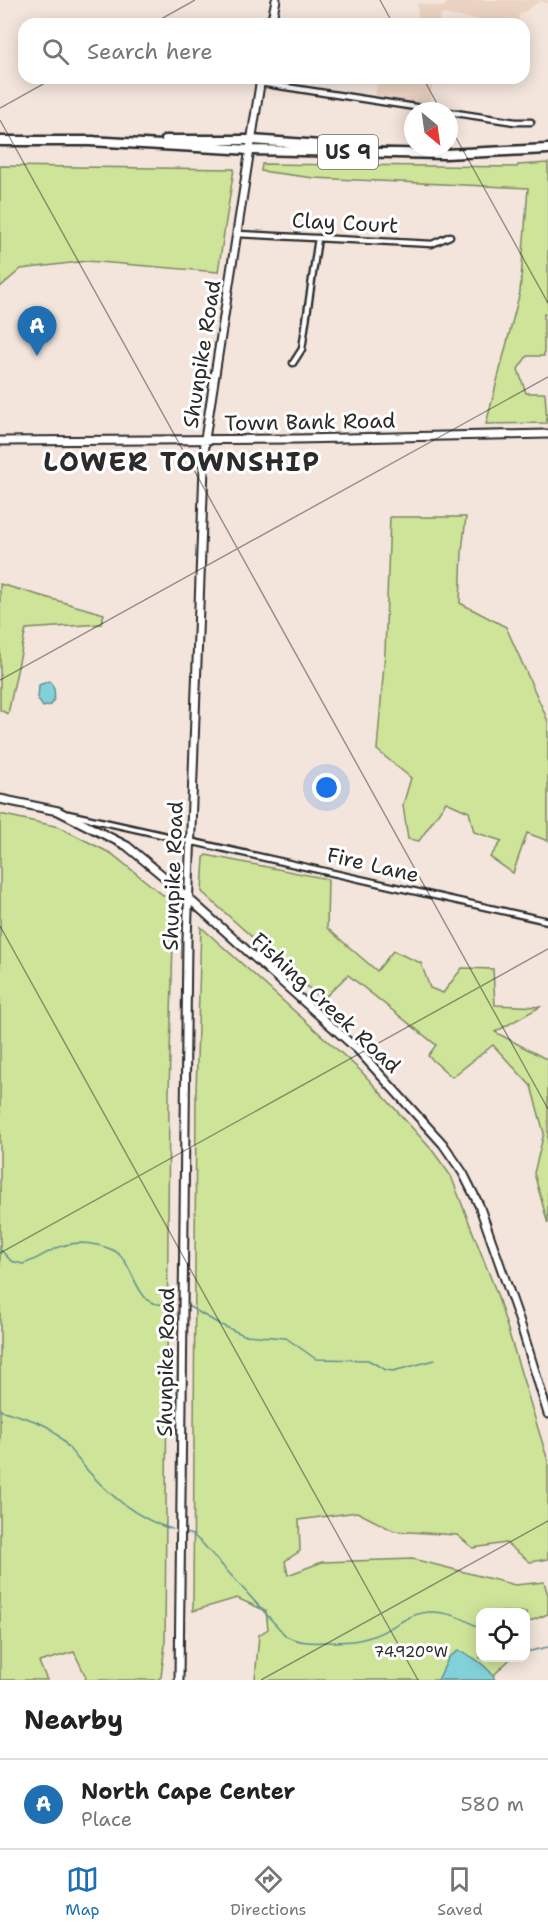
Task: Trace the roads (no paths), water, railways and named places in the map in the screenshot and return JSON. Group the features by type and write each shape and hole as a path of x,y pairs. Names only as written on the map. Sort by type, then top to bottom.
{"highway":[{"name":"US 9","path":"0,141 252,145 445,154 548,149"}],"street":[{"path":"272,18 276,0"},
{"name":"Shunpike Road","path":"179,1680 188,898 206,440 261,84"},
{"path":"279,84 404,105"},
{"path":"458,113 515,122 531,122"},
{"name":"Clay Court","path":"237,234 432,244 450,236"},
{"path":"293,363 302,349 318,238"},
{"name":"Town Bank Road","path":"0,441 548,434"},
{"name":"Fishing Creek Road","path":"0,799 58,812 127,846 358,1050 455,1160 480,1205 519,1318 548,1414"},
{"name":"Fire Lane","path":"58,812 548,921"}],"water":[{"path":"49,681 54,689 54,699 51,705 43,707 38,699 39,685"},
{"path":"458,1651 468,1655 489,1671 495,1680 438,1680 449,1657"}],"waterway":[{"path":"0,1249 11,1261 23,1264 70,1244 83,1243 103,1247 116,1252 123,1259 138,1288 151,1302 160,1304 172,1302"},
{"path":"188,1306 244,1335 286,1338 316,1359 368,1360 386,1370 393,1371 435,1360"},
{"path":"0,1410 48,1427 60,1437 97,1481 119,1501 144,1518 172,1529"},
{"path":"185,1533 193,1535 203,1544 286,1636 296,1640 344,1642 367,1638 410,1617 428,1612 456,1616 476,1626"},
{"path":"530,1651 548,1647"}],"place":[{"name":"North Cape Center","path":"37,356"}],"district":[{"name":"LOWER TOWNSHIP","path":"182,461"}]}
